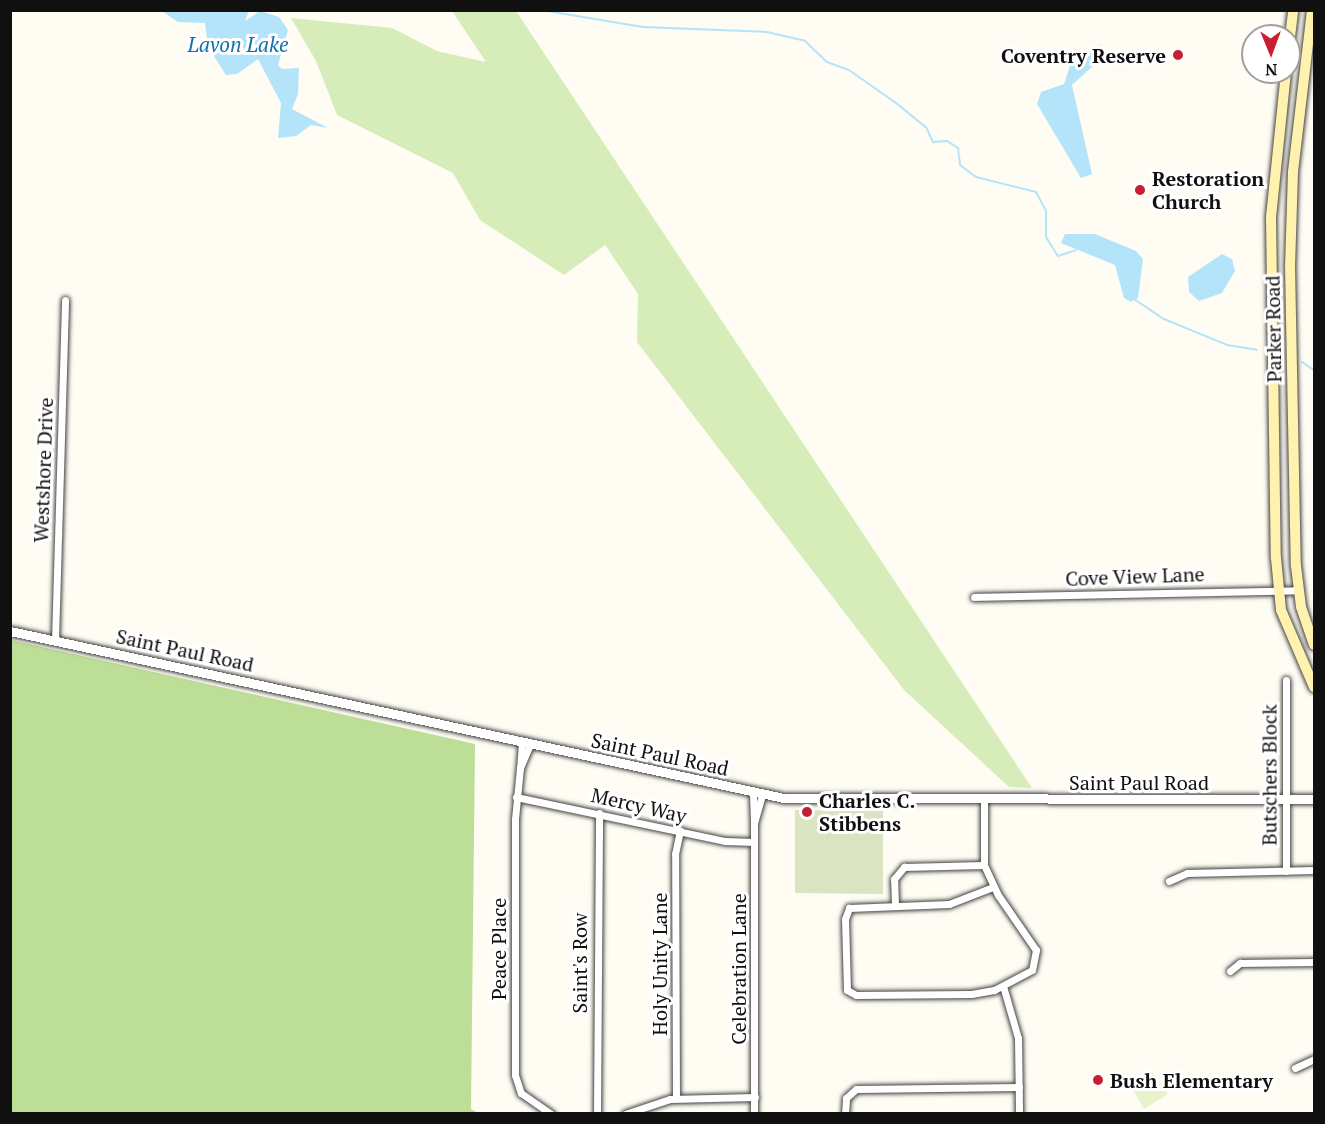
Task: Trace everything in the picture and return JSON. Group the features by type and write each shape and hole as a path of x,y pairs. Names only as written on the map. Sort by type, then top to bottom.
{"main road":[{"name":"Parker Road","path":"1312,10 1293,172 1290,265 1298,590 1314,645"},
{"name":"Parker Road","path":"1285,84 1271,217 1277,591 1288,632 1314,687"}],"street":[{"name":"Westshore Drive","path":"55,640 65,300"},
{"name":"Cove View Lane","path":"974,597 1298,590"},
{"name":"Saint Paul Road","path":"10,631 758,794 806,800 1314,799"},
{"name":"Butschers Block","path":"1286,680 1286,871"},
{"name":"Peace Place","path":"526,743 516,797 515,1079 521,1093 551,1113"},
{"name":"Celebration Lane","path":"754,1113 754,824 758,794"},
{"name":"Mercy Way","path":"516,797 680,831 754,842"},
{"path":"984,800 984,865 993,887 1037,955 1032,970 1003,986 971,994 850,993 845,984 846,911 856,905 949,904 993,887"},
{"name":"Saint's Row","path":"597,1113 599,813"},
{"name":"Holy Unity Lane","path":"676,1098 675,851 680,831"},
{"path":"895,904 894,879 904,867 984,865"},
{"path":"1169,881 1187,873 1314,870"},
{"path":"1230,971 1240,963 1314,962"},
{"path":"1003,986 1014,1016 1019,1113"},
{"path":"1295,1068 1314,1059"},
{"path":"845,1113 846,1098 856,1089 1018,1087"},
{"path":"625,1113 676,1098 755,1097"}],"green space":[{"path":"452,11 516,11 1032,788 1009,787 904,690 637,342 638,294 605,245 564,275 480,220 453,173 337,115 316,61 291,18 392,28 437,51 486,62"},
{"path":"11,640 475,744 471,1109 478,1113 11,1113"},
{"path":"795,810 883,811 883,894 795,893"},
{"path":"1151,1070 1168,1094 1144,1109 1130,1085"}],"water":[{"name":"Lavon Lake","path":"162,11 249,11 245,21 260,11 279,17 288,30 278,65 282,69 299,68 298,94 292,109 328,128 311,125 296,136 278,138 281,103 258,59 237,74 226,75 208,47 205,23 178,22"},
{"path":"1100,45 1105,55 1072,85 1092,174 1081,178 1037,104 1041,92 1064,84 1071,63"},
{"path":"1065,234 1095,234 1136,251 1143,259 1138,298 1131,302 1124,298 1115,265 1061,243"},
{"path":"1222,254 1232,259 1235,271 1222,293 1199,301 1189,292 1188,277"}],"waterway":[{"path":"541,10 643,27 767,32 805,41 827,62 849,70 896,103 926,127 933,142 947,141 958,148 960,165 976,177 1036,192 1046,211 1046,237 1058,256 1076,250"},
{"path":"1134,299 1164,319 1227,345 1257,350"},
{"path":"1302,362 1314,370"}],"place":[{"name":"Coventry Reserve","path":"1178,55"},
{"name":"Restoration Church","path":"1140,190"},
{"name":"Charles C. Stibbens","path":"807,812"},
{"name":"Bush Elementary","path":"1098,1080"}]}
